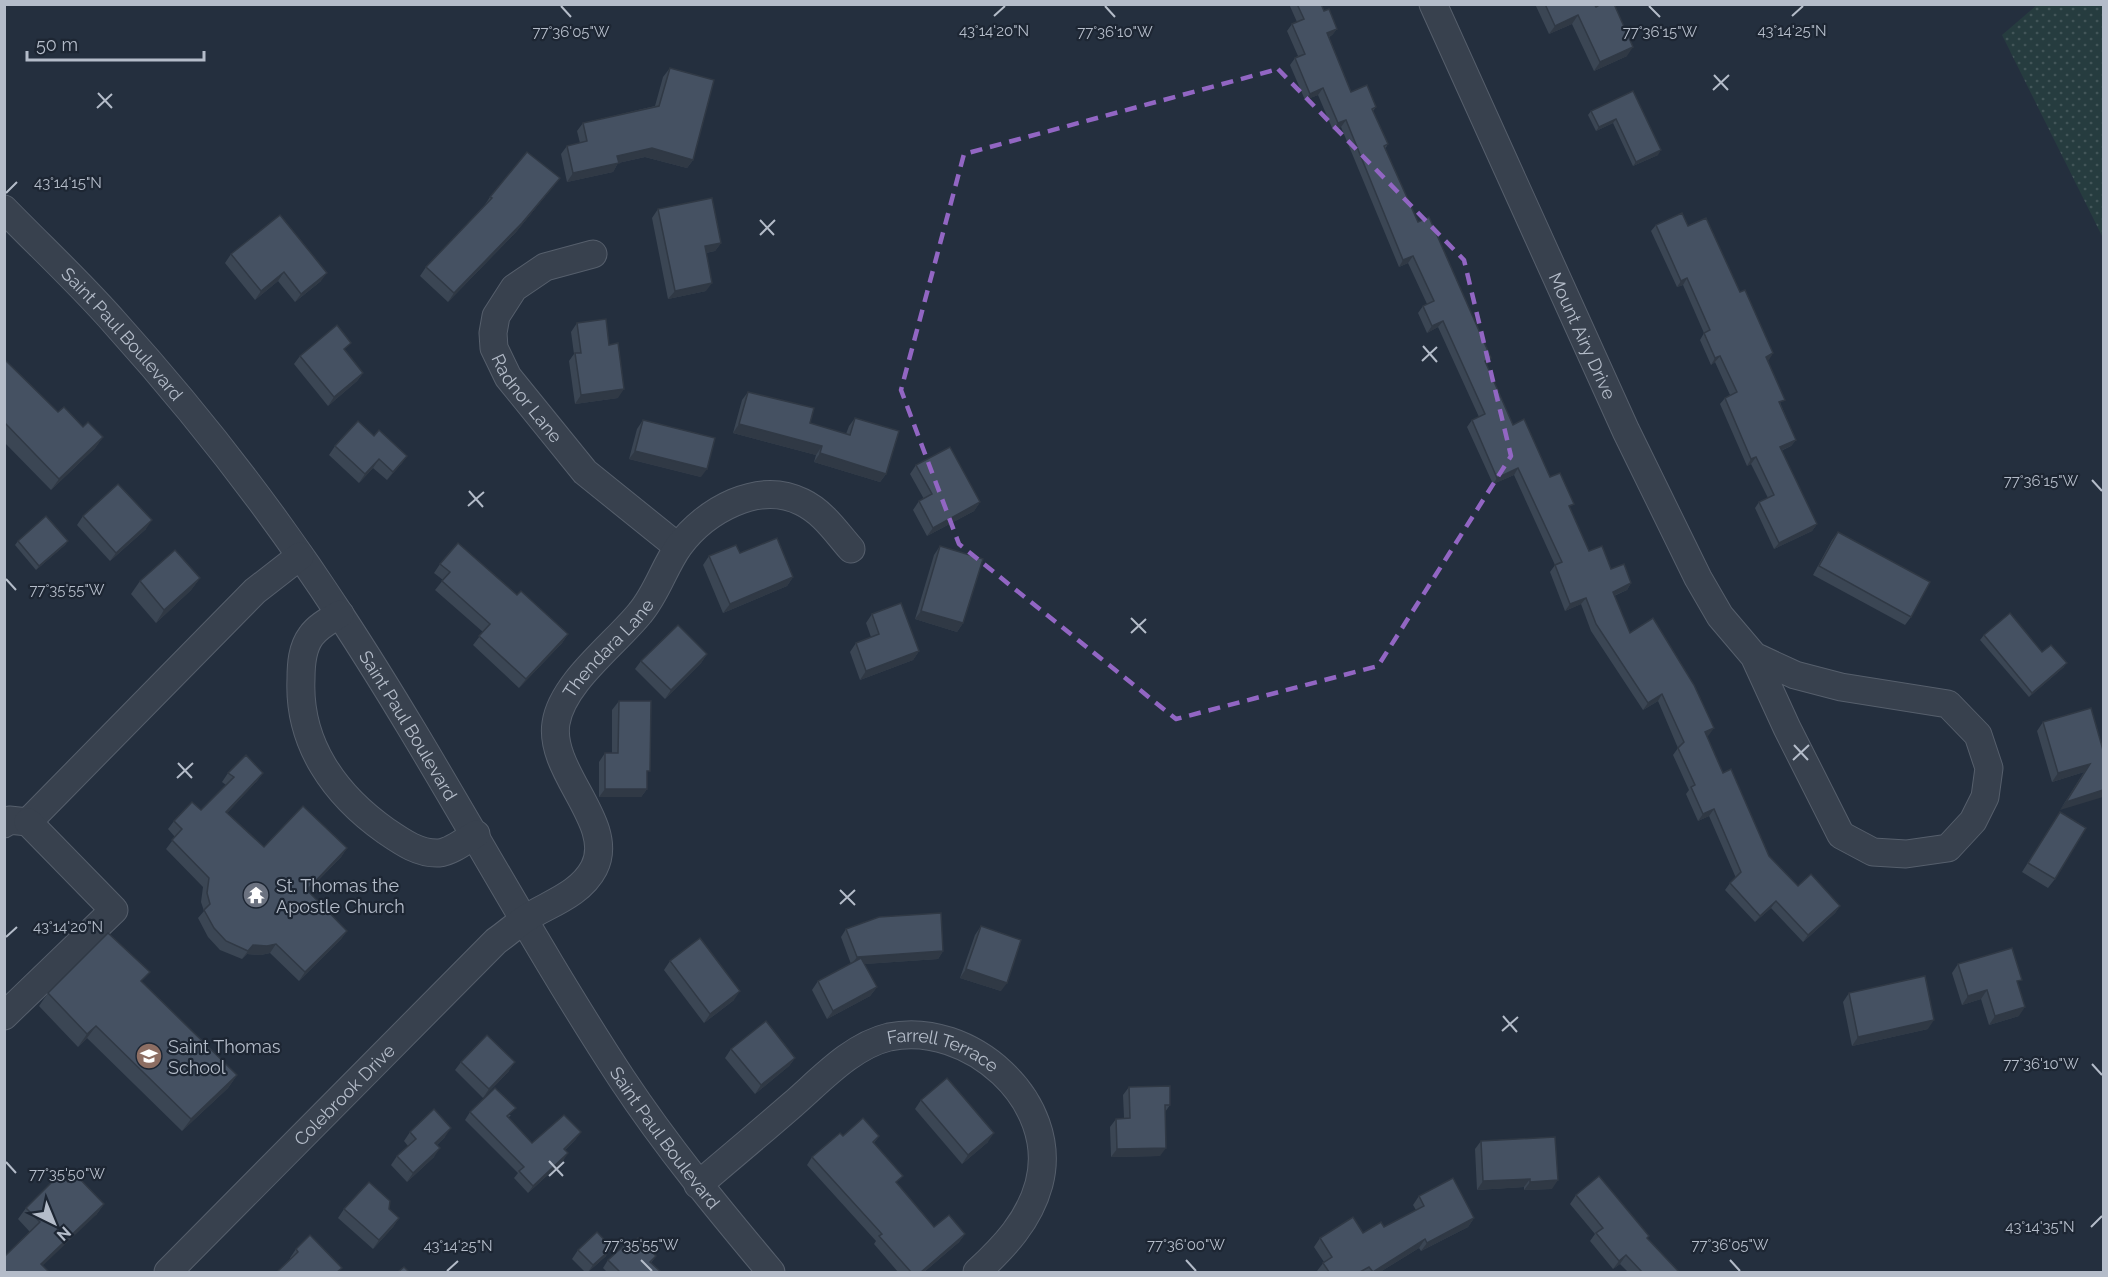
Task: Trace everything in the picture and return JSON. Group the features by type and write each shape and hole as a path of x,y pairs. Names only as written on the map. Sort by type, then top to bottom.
{"street":[{"name":"Mount Airy Drive","path":"1432,4 1626,431 1698,578 1720,616 1754,656 1840,835 1873,852 1906,854 1948,848 1973,821 1985,797 1989,768 1978,735 1948,704 1841,687 1795,675 1754,656"},
{"name":"Saint Paul Boulevard","path":"4,209 115,322 220,449 300,555 410,723 624,1082 698,1185 771,1272"},
{"name":"Radnor Lane","path":"593,254 546,267 514,288 496,316 493,333 494,348 508,377 585,472 678,547"},
{"name":"Thendara Lane","path":"525,919 570,894 585,881 595,867 597,835 590,816 561,763 555,741 560,707 571,688 641,612 654,594 678,547 697,524 720,508 761,496 782,496 801,501 817,511 851,549"},
{"path":"4,1016 114,910 11,821 255,591 300,555"},
{"path":"340,614 311,636 302,658 300,700 309,737 325,771 347,800 403,842 421,851 441,853 476,834"},
{"name":"Colebrook Drive","path":"168,1272 496,941 525,919"},
{"name":"Farrell Terrace","path":"698,1185 855,1053 887,1038 908,1035 932,1036 956,1042 995,1065 1012,1084 1034,1123 1041,1161 1040,1182 1022,1224 977,1272"}],"highlighted area":[{"path":"1278,69 1464,260 1511,456 1378,666 1176,719 959,544 901,390 964,154"}],"green space":[{"path":"2038,4 2103,5 2103,238 2002,35"}],"building":[{"path":"1297,4 1321,4 1324,11 1329,9 1337,29 1327,33 1351,92 1367,85 1376,107 1372,109 1388,144 1384,146 1418,222 1429,217 1491,358 1485,361 1513,425 1524,419 1550,477 1560,473 1574,504 1569,506 1589,551 1602,546 1611,569 1624,564 1631,583 1613,592 1630,633 1653,618 1694,685 1714,728 1705,732 1723,773 1731,769 1769,856 1798,886 1811,874 1840,906 1808,935 1776,901 1760,916 1730,883 1741,872 1714,809 1703,814 1691,787 1695,785 1678,748 1684,742 1662,694 1648,703 1596,624 1586,598 1570,604 1555,565 1562,562 1518,468 1497,478 1472,420 1485,414 1443,321 1432,326 1423,306 1434,301 1413,256 1403,260 1346,120 1338,123 1323,88 1310,94 1295,58 1305,54 1292,24 1304,19"},
{"path":"1545,4 1594,4 1596,7 1601,4 1614,4 1633,47 1600,62 1578,15 1555,26"},
{"path":"670,68 714,80 693,160 652,148 617,156 619,163 573,173 567,146 587,141 583,123 659,106"},
{"path":"1633,91 1661,150 1636,162 1616,119 1599,127 1591,111"},
{"path":"527,152 560,178 522,223 454,293 426,267 492,198 490,197"},
{"path":"712,198 721,243 705,246 712,283 675,291 658,209"},
{"path":"1682,213 1688,226 1706,218 1740,292 1745,290 1773,353 1766,357 1785,400 1779,402 1796,440 1780,447 1817,524 1779,543 1759,502 1774,495 1756,457 1751,459 1725,398 1737,392 1720,356 1715,358 1704,333 1710,330 1687,278 1681,281 1656,225"},
{"path":"280,215 327,273 301,294 284,272 261,291 231,254"},
{"path":"606,319 609,345 618,343 624,389 581,395 575,353 581,353 577,323"},
{"path":"337,325 351,343 344,349 363,373 334,397 300,356"},
{"path":"4,359 58,412 64,407 83,427 88,422 103,437 59,479 6,424 4,426"},
{"path":"748,392 814,408 810,423 850,435 855,418 899,431 886,474 820,453 822,446 739,424"},
{"path":"643,420 715,438 707,469 635,451"},
{"path":"358,421 374,436 379,430 407,456 393,472 379,459 365,474 335,446"},
{"path":"950,447 980,502 933,528 919,501 932,494 916,465"},
{"path":"118,484 152,520 116,553 83,516"},
{"path":"46,516 68,541 39,566 18,541"},
{"path":"1838,532 1930,582 1911,617 1819,566"},
{"path":"777,538 793,577 730,604 709,556 736,545 740,553"},
{"path":"458,543 517,595 521,591 568,634 526,679 479,636 490,624 442,581 450,572 440,564"},
{"path":"940,546 983,559 963,623 921,611"},
{"path":"175,550 200,578 164,610 140,581"},
{"path":"901,603 919,651 866,671 856,643 879,634 872,614"},
{"path":"2010,613 2042,652 2051,645 2067,663 2032,693 1984,635"},
{"path":"678,625 707,654 671,690 641,661"},
{"path":"619,701 651,701 650,771 647,771 647,789 605,789 605,753 618,753"},
{"path":"2091,708 2103,750 2103,790 2066,802 2090,764 2058,773 2043,722"},
{"name":"St. Thomas the Apostle Church","path":"246,755 263,773 226,812 264,847 303,806 347,848 307,890 347,931 305,972 276,944 253,945 248,951 226,941 214,928 204,910 210,904 207,893 209,878 172,840 182,829 174,821 192,802 201,810 234,777 228,773"},
{"path":"2060,812 2086,828 2055,879 2028,863"},
{"path":"941,913 943,951 857,957 846,929 879,917"},
{"path":"981,926 1021,940 1007,983 966,969"},
{"name":"Saint Thomas School","path":"108,933 150,972 141,981 237,1075 191,1119 96,1026 87,1034 48,993"},
{"path":"700,938 740,991 710,1014 670,961"},
{"path":"2012,948 2022,980 2017,981 2025,1007 1995,1016 1987,990 1968,996 1958,964"},
{"path":"861,958 877,987 833,1011 818,981"},
{"path":"1925,976 1934,1020 1858,1037 1849,993"},
{"path":"766,1021 795,1058 761,1085 731,1049"},
{"path":"487,1035 515,1062 489,1089 461,1062"},
{"path":"947,1078 994,1133 968,1155 921,1100"},
{"path":"1170,1086 1170,1105 1165,1105 1166,1148 1117,1149 1116,1119 1130,1118 1129,1087"},
{"path":"495,1088 516,1108 507,1116 532,1143 564,1115 581,1132 564,1149 568,1153 533,1186 519,1171 524,1167 470,1112"},
{"path":"434,1109 451,1128 435,1143 440,1148 413,1173 397,1156 416,1139 410,1132"},
{"path":"863,1118 879,1136 873,1142 903,1176 896,1182 934,1227 949,1215 965,1234 921,1272 911,1272 879,1236 882,1234 812,1157 840,1133 843,1136"},
{"path":"1555,1137 1558,1180 1483,1181 1481,1141"},
{"path":"60,1174 68,1182 76,1175 104,1204 41,1264 49,1272 4,1272 4,1257 40,1222 26,1208"},
{"path":"1599,1176 1649,1236 1647,1238 1679,1272 1642,1272 1626,1255 1619,1261 1596,1233 1603,1228 1576,1195"},
{"path":"1453,1178 1474,1218 1427,1243 1425,1239 1373,1272 1369,1267 1360,1272 1329,1272 1323,1263 1332,1257 1320,1238 1353,1217 1363,1233 1381,1222 1384,1227 1424,1206 1419,1196"},
{"path":"369,1182 390,1201 389,1209 399,1218 379,1240 344,1209"},
{"path":"597,1232 612,1248 593,1265 578,1250"},
{"path":"310,1235 342,1268 337,1272 277,1272 298,1252 296,1249"},
{"path":"638,1238 656,1256 650,1262 661,1272 620,1272 608,1260 629,1241 632,1244"},
{"path":"404,1267 409,1272 398,1272"}],"place":[{"name":"St. Thomas the Apostle Church","path":"256,895"},
{"name":"Saint Thomas School","path":"149,1056"}]}
